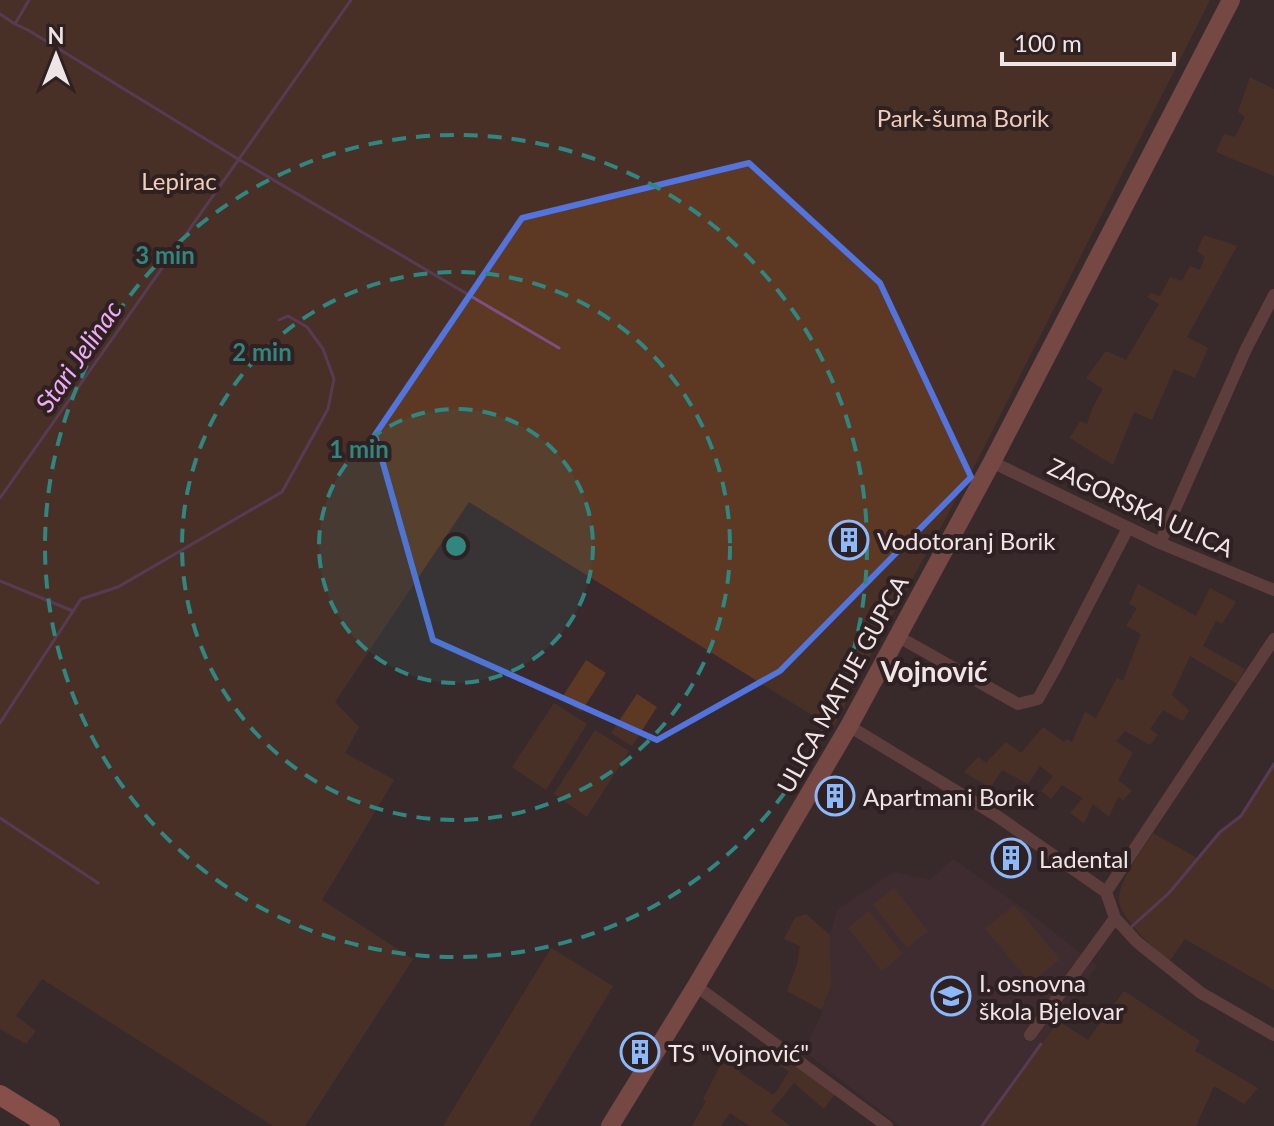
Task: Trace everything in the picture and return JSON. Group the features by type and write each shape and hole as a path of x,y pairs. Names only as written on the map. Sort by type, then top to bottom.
{"main road":[{"path":"0,1095 50,1126"}],"street":[{"name":"ULICA MATIJE GUPCA","path":"610,1126 849,726 992,462 1231,0"},
{"path":"1160,543 1246,349 1274,295"},
{"name":"ZAGORSKA ULICA","path":"992,462 1160,543 1274,590"},
{"path":"897,636 1018,704 1038,699 1128,528"},
{"path":"1106,892 1274,639"},
{"path":"849,726 997,816 1106,892 1123,927 1201,993 1274,1035"},
{"path":"1030,1035 1123,927"},
{"path":"696,986 887,1126"}],"highlighted area":[{"path":"749,163 880,283 971,477 780,671 657,740 433,640 375,435 522,218"}],"shaded area":[{"name":"I. osnovna škola Bjelovar","path":"953,859 1097,966 982,1126 900,1126 804,1051 831,986 830,935 837,910 894,872 930,880"}],"green space":[{"path":"0,0 1210,0 977,461 833,728 469,502 335,702 359,727 345,753 394,780 322,900 413,959 305,1126 273,1126 42,979 16,1016 36,1031 26,1044 0,1029"},
{"path":"1250,77 1274,89 1274,176 1216,152 1224,134 1235,137 1245,117 1238,112"},
{"path":"1204,235 1237,246 1187,337 1208,348 1195,378 1174,369 1152,420 1134,412 1113,465 1070,438 1080,421 1087,424 1103,389 1086,378 1106,351 1126,360 1159,304 1147,297 1151,293 1160,296 1170,277 1182,281 1190,266 1200,270 1205,257 1197,251"},
{"path":"1138,584 1196,616 1210,588 1236,602 1222,624 1216,621 1203,646 1245,669 1237,684 1190,656 1172,695 1189,710 1183,721 1163,710 1150,729 1158,735 1150,745 1125,731 1116,741 1133,753 1118,780 1132,791 1123,800 1118,797 1109,817 1093,804 1084,823 1070,813 1083,798 1062,785 1051,799 1041,791 1053,776 1040,766 1028,784 1002,770 990,788 964,772 978,757 986,763 1006,742 1021,753 1043,727 1064,742 1067,739 1072,742 1085,712 1096,718 1117,678 1123,681 1141,634 1126,626 1137,608 1129,604"},
{"path":"586,660 606,673 581,712 561,699"},
{"path":"637,694 657,707 632,746 611,733"},
{"path":"554,703 587,724 546,790 512,767"},
{"path":"595,730 629,751 587,817 554,794"},
{"path":"1274,764 1274,990 1185,939 1169,962 1131,924 1119,899 1127,874 1153,833 1197,858 1220,832 1241,816"},
{"path":"894,888 928,931 907,948 873,905"},
{"path":"1014,905 1060,959 1031,983 985,929"},
{"path":"869,911 903,954 882,971 848,928"},
{"path":"806,914 830,935 831,986 822,1010 787,991 800,946 784,939 795,918"},
{"path":"551,948 613,986 529,1126 443,1126"},
{"path":"1124,991 1200,1041 1195,1051 1258,1088 1244,1104 1214,1086 1196,1126 982,1126 1058,1021 1088,1040"},
{"path":"776,1044 838,1090 824,1109 794,1083 771,1111 790,1126 750,1126 730,1113 721,1126 692,1126 706,1101 703,1099 730,1052 744,1062 739,1072 773,1095 789,1071 768,1059"}],"waterway":[{"path":"0,14 15,24 29,0"},
{"name":"Stari Jelinac","path":"0,498 351,0"},
{"path":"15,24 559,348"},
{"path":"0,723 81,599 118,587 282,492 328,409 334,379 323,349 307,327 288,316 279,320"},
{"path":"0,581 73,611"},
{"path":"1130,928 1169,893 1220,832 1241,816 1274,764"},
{"path":"0,818 98,883"},
{"path":"982,1126 1041,1044"}],"place":[{"name":"Vodotoranj Borik","path":"849,540"},
{"name":"Apartmani Borik","path":"835,796"},
{"name":"Ladental","path":"1011,858"},
{"name":"I. osnovna škola Bjelovar","path":"951,996"},
{"name":"TS \"Vojnović\"","path":"640,1052"}],"district":[{"name":"Vojnović","path":"934,671"}],"park label":[{"name":"Park-šuma Borik","path":"963,117"},
{"name":"Lepirac","path":"179,180"}]}
